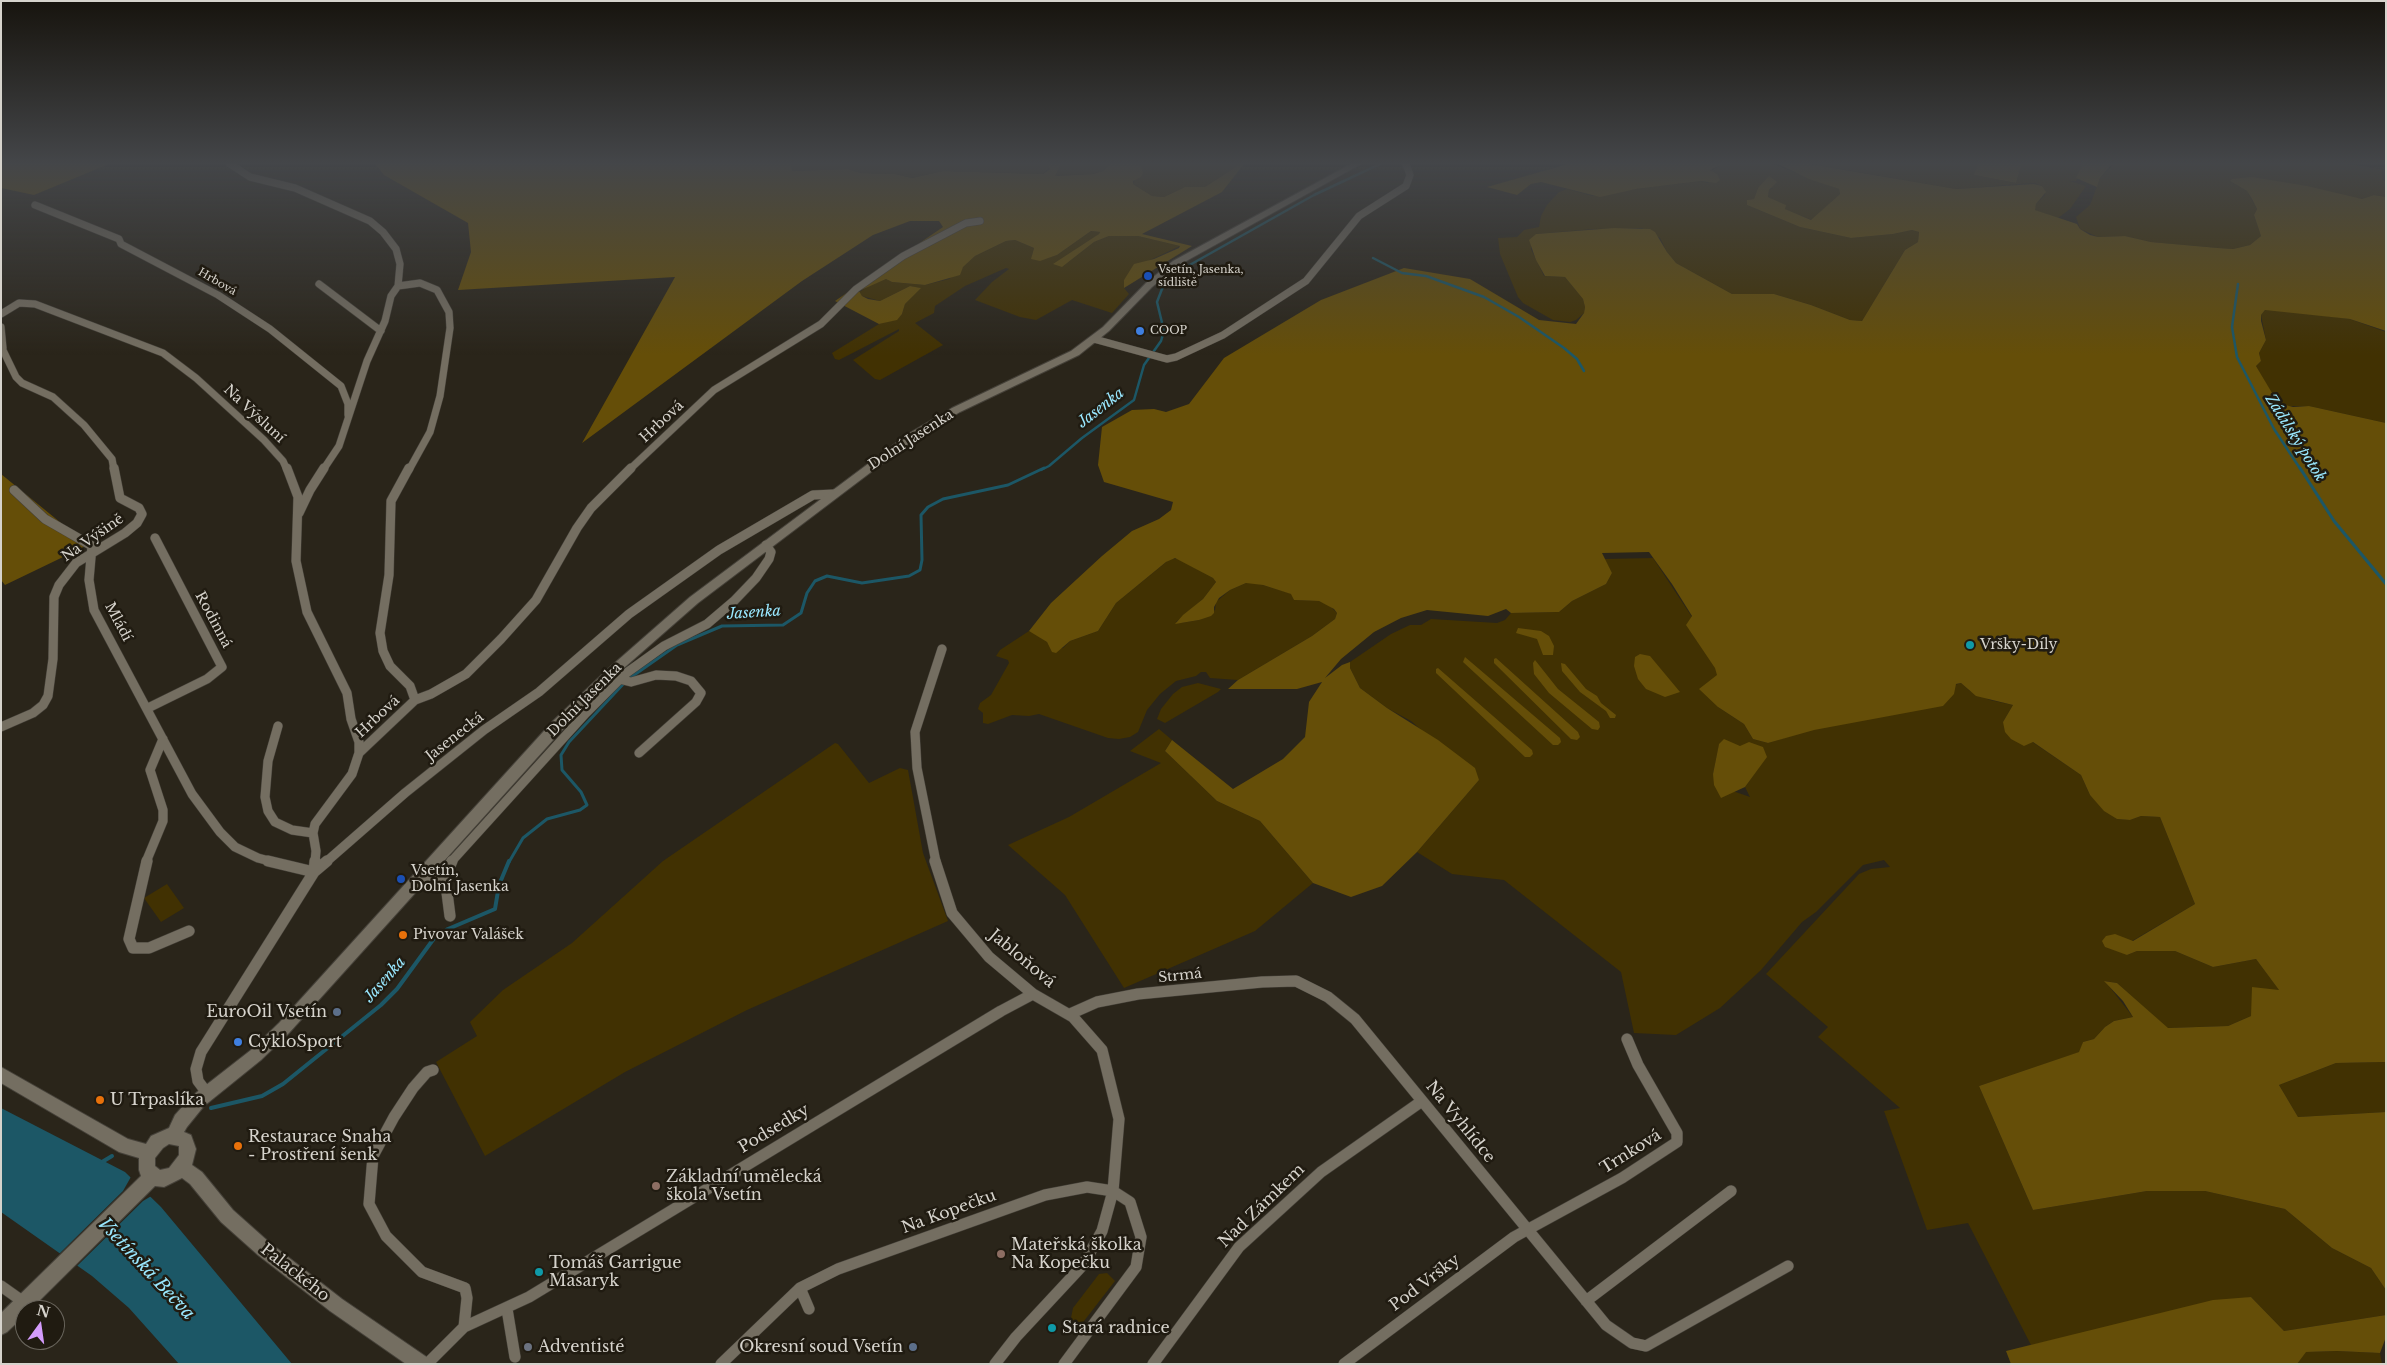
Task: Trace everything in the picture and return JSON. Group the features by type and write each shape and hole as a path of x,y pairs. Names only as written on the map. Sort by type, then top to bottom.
{"street":[{"name":"Hrbová","path":"91,228 119,239 121,244 218,295 270,329 341,386 348,404 348,422"},
{"name":"Hrbová","path":"298,513 310,490 339,446 368,361 381,331 391,296 398,286 399,257 396,249 379,228"},
{"name":"Hrbová","path":"358,753 414,700 431,694 466,674 502,639 536,600 577,528 591,508 663,436 714,390 821,324 856,289 903,256 957,228"},
{"name":"Dolní Jasenka","path":"173,1136 186,1114 207,1093 265,1047 590,693 667,622 904,441 941,419 1064,359 1094,339 1154,280 1188,256 1240,228"},
{"path":"1094,339 1159,358 1176,357 1223,335 1306,281 1326,259 1349,228"},
{"path":"398,286 420,283 437,290 449,312"},
{"path":"319,284 381,331"},
{"name":"Na Výsluní","path":"1,314 19,303 35,304 115,333 162,353 196,378 264,440 283,460 290,473 298,497 296,561 307,612 347,694 351,719 359,742 352,774 322,812 313,833 316,850 314,872"},
{"name":"Hrbová","path":"414,700 410,686 390,666 383,651 380,633 389,575 391,501 430,432 440,396 450,328 449,312"},
{"path":"1,327 2,347"},
{"name":"Na Výšině","path":"1,728 33,713 43,705 48,696 54,659 54,597 68,571 125,533 137,523 142,514 139,508 125,503 120,498 112,459 84,425 53,397 22,383 16,377 2,347"},
{"path":"14,490 45,519 92,546 93,553"},
{"name":"Jasenecká","path":"207,1093 198,1081 196,1069 201,1052 314,872 406,793 484,730 539,692 629,614 720,550 754,530 814,495 825,492 834,494"},
{"name":"Rodinná","path":"148,708 207,679 222,667 155,538"},
{"name":"Dolní Jasenka","path":"445,877 448,866 457,856 624,680 655,651 707,624 746,590 765,566 771,555 766,545"},
{"name":"Mládí","path":"93,553 89,580 90,596 94,610 148,708 192,794 220,832 235,847 258,858 314,872"},
{"name":"Jabloňová","path":"942,649 915,732 917,768 934,860 957,922 989,957 1033,994 1070,1014 1102,1050 1119,1118 1113,1191 1102,1231 1083,1265 1016,1337 995,1364"},
{"name":"Dolní Jasenka","path":"624,680 656,675 676,676 691,681 701,694 696,702 639,753"},
{"path":"278,726 268,761 264,797 268,811 275,822 292,830 313,833"},
{"path":"163,739 150,770 163,810 163,821 150,850 143,872 129,939 134,948 149,948 189,931"},
{"path":"422,875 445,877 450,916"},
{"name":"Strmá","path":"1070,1014 1097,1002 1138,994 1262,982 1296,981"},
{"name":"Na Vyhlídce","path":"1296,981 1328,997 1355,1019 1606,1326 1623,1338 1632,1343 1646,1346 1788,1266"},
{"name":"Podsedky","path":"427,1364 464,1327 507,1309 1001,1011 1033,994"},
{"name":"Trnková","path":"1527,1230 1622,1178 1677,1142 1677,1133 1638,1065 1628,1039"},
{"path":"433,1070 427,1072 413,1088 394,1117 374,1156 369,1204 386,1236 422,1272 465,1288 467,1298 464,1327"},
{"path":"1,1074 125,1146 149,1153"},
{"name":"Nad Zámkem","path":"1153,1364 1239,1247 1321,1172 1422,1101"},
{"path":"27,1300 150,1180 168,1178 181,1168 187,1158 188,1147 182,1138 173,1136 159,1141 149,1153 146,1166 150,1180"},
{"name":"Palackého","path":"181,1168 196,1178 227,1216 264,1249 336,1305 422,1364"},
{"name":"Na Kopečku","path":"721,1364 800,1288 838,1269 1045,1195 1087,1187 1113,1191"},
{"path":"1064,1364 1136,1267 1141,1238 1130,1202 1113,1191"},
{"path":"1586,1301 1731,1191"},
{"name":"Pod Vršky","path":"1344,1364 1514,1237 1527,1230"},
{"path":"1,1286 22,1300"},
{"path":"800,1288 809,1309"},
{"path":"507,1309 514,1357"},
{"path":"1,1326 15,1312"}],"shaded area":[{"path":"468,228 892,228 873,235 802,281 582,443 675,277 458,290 471,252"},
{"path":"942,228 1154,228 1142,234 1192,246 1124,288 1124,280 1134,264 1154,259 1180,246 1138,236 1109,236 1094,242 1062,267 1053,264 1100,232 1091,231 1057,255 1040,261 1031,259 1034,248 1015,240 1006,241 975,256 963,267 960,275 925,285 892,282 886,279 859,291 862,296 868,299 880,301 910,286 921,288 905,304 902,314 897,320 879,324 835,301"},
{"path":"1536,228 1803,228 1851,238 1912,230 1919,232 1918,242 1905,250 1862,321 1850,320 1811,305 1774,294 1732,294 1676,263 1667,252 1660,238 1642,228 1594,229 1536,234 1533,238 1531,249 1544,276 1565,277 1583,299 1584,313 1576,320 1570,322 1553,320 1523,303 1518,297 1500,254 1498,238 1517,237 1524,230"},
{"path":"1614,228 1650,229 1655,232 1676,263 1732,294 1774,294 1811,305 1850,320 1862,321 1905,250 1918,242 1919,232 1912,230 1851,238 1803,228 2079,228 2090,235 2098,237 2125,236 2151,242 2233,249 2250,245 2261,236 2258,228 2386,228 2386,331 2350,319 2265,310 2261,315 2261,321 2266,340 2259,353 2261,361 2256,366 2278,403 2293,407 2309,406 2386,423 2386,1062 2336,1063 2279,1085 2298,1117 2386,1112 2386,1290 2371,1268 2332,1248 2285,1209 2205,1191 2147,1191 2033,1210 1979,1086 2079,1052 2083,1042 2094,1039 2105,1027 2114,1021 2133,1017 2123,1001 2104,981 2117,983 2168,1028 2228,1026 2251,1016 2252,987 2279,990 2256,959 2213,967 2175,951 2137,951 2127,955 2105,947 2102,941 2106,936 2115,934 2133,941 2195,904 2160,817 2141,816 2130,820 2117,819 2104,811 2090,795 2081,775 2033,742 2024,746 2011,739 2005,732 2003,722 2013,705 1976,696 1961,683 1956,684 1954,694 1943,706 1814,730 1768,743 1753,739 1744,724 1718,707 1699,689 1717,675 1715,668 1686,625 1692,616 1649,552 1602,553 1612,573 1606,584 1572,601 1559,612 1511,613 1506,609 1488,616 1427,610 1401,618 1374,632 1341,659 1325,678 1342,665 1350,662 1350,668 1360,688 1387,708 1438,740 1475,768 1479,780 1417,852 1382,886 1351,897 1313,883 1260,821 1217,801 1165,751 1172,740 1233,789 1283,759 1305,737 1309,702 1322,682 1297,689 1228,689 1238,680 1312,636 1335,619 1337,613 1334,609 1319,601 1294,600 1291,594 1263,585 1246,583 1230,590 1219,598 1214,607 1214,613 1211,616 1175,624 1203,599 1216,582 1213,578 1175,558 1166,562 1116,603 1098,631 1070,641 1056,653 1052,652 1047,642 1029,631 1051,603 1102,556 1132,531 1159,519 1171,510 1173,502 1104,482 1098,465 1102,427 1132,410 1154,409 1166,412 1189,404 1224,358 1321,300 1404,268 1470,279 1539,320 1576,324 1584,313 1583,299 1565,277 1545,276 1536,260 1529,240 1536,234"},
{"path":"2258,228 2261,236 2250,245 2233,249 2151,242 2125,236 2098,237 2080,229"},
{"path":"1091,231 1100,232 1062,267 1094,242 1109,236 1138,236 1180,246 1146,262 1124,280 1124,288 1129,294 1112,313 1072,300 1036,320 1020,317 975,300 992,282 1009,269 1006,268 965,286 935,306 934,313 915,323 943,345 880,380 875,379 853,360 899,331 899,329 839,360 835,359 832,353 879,324 897,319 902,314 905,304 920,288 910,286 880,301 862,296 859,292 873,284 886,279 892,282 925,285 949,279 975,256 1006,241 1015,240 1034,248 1032,255 1045,259 1057,255"},
{"path":"2273,309 2350,319 2386,332 2386,423 2309,406 2284,406 2275,400 2256,366 2261,361 2259,353 2266,340 2261,315 2265,310"},
{"path":"1,474 88,545 5,585 1,580"},
{"path":"1171,558 1179,559 1213,578 1216,582 1203,599 1176,622 1199,620 1215,610 1216,602 1230,590 1246,583 1256,583 1292,594 1294,600 1319,601 1329,605 1337,613 1335,619 1312,636 1238,680 1210,678 1206,672 1201,672 1196,676 1176,681 1160,694 1147,710 1138,732 1130,737 1108,738 1039,714 1029,716 1012,715 988,724 983,723 983,713 978,709 980,703 991,695 1009,663 1008,660 996,656 1000,650 1029,631 1047,642 1051,649 1063,648 1070,641 1098,631 1116,603"},
{"path":"1653,558 1692,617 1722,674 1718,707 1744,724 1753,739 1768,743 1961,683 1970,691 1990,700 2013,705 2003,722 2081,775 2090,795 2117,819 2130,820 2141,816 2160,817 2195,904 2132,941 2127,955 2137,951 2175,951 2213,967 2256,959 2280,991 2251,1016 2228,1026 2167,1028 2117,983 2105,981 2133,1017 2114,1021 2105,1027 2094,1039 2083,1042 2080,1052 1979,1086 2033,1210 2147,1191 2205,1191 2285,1209 2332,1248 2371,1268 2386,1290 2386,1315 2284,1331 2251,1297 2031,1345 1968,1223 1927,1230 1884,1111 1900,1108 1818,1037 1828,1027 1766,974 1859,874 1871,869 1890,867 1884,860 1863,865 1816,912 1802,922 1761,970 1720,1008 1676,1035 1634,1033 1621,972 1504,880 1452,874 1417,852 1479,780 1411,721 1387,708 1360,688 1350,668 1350,662 1391,634 1410,625 1421,625 1431,619 1497,623 1505,620 1511,613 1559,612 1572,601 1606,584 1612,573 1604,559","holes":["1719,745 1740,746 1766,757 1745,787 1750,797 1733,791 1713,774"]},
{"path":"1518,628 1541,631 1549,636 1554,646 1553,655 1543,655 1537,639 1516,633"},
{"path":"1640,654 1650,656 1680,692 1665,697 1646,689 1638,679 1634,666 1635,657"},
{"path":"1465,657 1560,738 1561,742 1558,745 1553,745 1463,662"},
{"path":"1496,658 1578,732 1580,737 1577,740 1571,739 1494,663"},
{"path":"1535,660 1558,689 1599,722 1600,727 1598,730 1592,729 1549,693 1534,674 1533,663"},
{"path":"1561,663 1565,664 1586,689 1597,696 1601,703 1616,715 1615,718 1610,718 1606,711 1580,692 1562,671"},
{"path":"1438,668 1532,750 1533,754 1530,757 1525,757 1436,673"},
{"path":"1198,683 1221,689 1165,723 1157,719 1161,709 1173,694 1182,687"},
{"path":"1159,729 1172,740 1165,751 1217,801 1260,821 1313,883 1255,931 1124,988 1065,895 1008,845 1069,817 1161,763 1130,751"},
{"path":"1724,739 1740,746 1749,742 1763,747 1767,757 1745,787 1721,798 1714,785 1713,774 1719,744"},
{"path":"835,743 838,744 869,783 900,768 908,770 923,853 948,921 747,1010 625,1072 485,1156 436,1062 477,1036 470,1022 503,990 572,943 663,861"},
{"path":"167,884 184,908 161,922 144,898"},
{"path":"2386,1062 2386,1112 2298,1117 2279,1085 2336,1063"},
{"path":"1107,1273 1115,1281 1077,1330 1070,1323 1073,1308 1099,1274"},
{"path":"2251,1297 2284,1331 2386,1315 2386,1337 2380,1353 2306,1352 2297,1364 2011,1364 2006,1351 2213,1300"},
{"path":"2305,1352 2380,1353 2382,1364 2297,1364"}],"water":[{"name":"Vsetínská Bečva","path":"1,1108 125,1172 161,1207 292,1364 179,1364 129,1308 92,1276 1,1212"}],"pier":[{"path":"132,1175 153,1195 143,1201 76,1267 59,1254 123,1191"}],"waterway":[{"name":"Jasenka","path":"1041,470 1049,466 1082,438 1134,400 1144,365 1161,341 1164,331 1157,302 1162,289 1179,271 1256,228"},
{"path":"1373,258 1402,273 1426,276 1484,297 1519,317 1564,348 1577,359 1584,371"},
{"name":"Zádilský potok","path":"2238,284 2232,327 2237,357 2274,429 2301,470"},
{"name":"Jasenka","path":"509,862 523,838 547,819 580,810 587,805 581,792 562,770 561,755 569,742 627,680 677,645 722,626 783,625 801,613 807,593 815,581 827,576 862,583 909,576 920,570 922,560 921,515 928,507 943,499 1008,485 1044,468"},
{"name":"Zádilský potok","path":"2300,468 2334,521 2386,584"},
{"name":"Jasenka","path":"211,1108 262,1096 283,1084 381,1005 397,989 435,937 448,929 495,909 499,885 509,861"},
{"name":"Jasenka","path":"102,1162 112,1156"}],"place":[{"name":"Vsetín, Jasenka, sídliště","path":"1148,276"},
{"name":"COOP","path":"1140,331"},
{"name":"Vršky-Díly","path":"1970,645"},
{"name":"Vsetín, Dolní Jasenka","path":"401,879"},
{"name":"Pivovar Valášek","path":"403,935"},
{"name":"EuroOil Vsetín","path":"337,1012"},
{"name":"CykloSport","path":"238,1042"},
{"name":"U Trpaslíka","path":"100,1100"},
{"name":"Restaurace Snaha - Prostření šenk","path":"238,1146"},
{"name":"Základní umělecká škola Vsetín","path":"656,1186"},
{"name":"Mateřská školka Na Kopečku","path":"1001,1254"},
{"name":"Tomáš Garrigue Masaryk","path":"539,1272"},
{"name":"Stará radnice","path":"1052,1328"},
{"name":"Adventisté","path":"528,1347"},
{"name":"Okresní soud Vsetín","path":"913,1347"}]}
